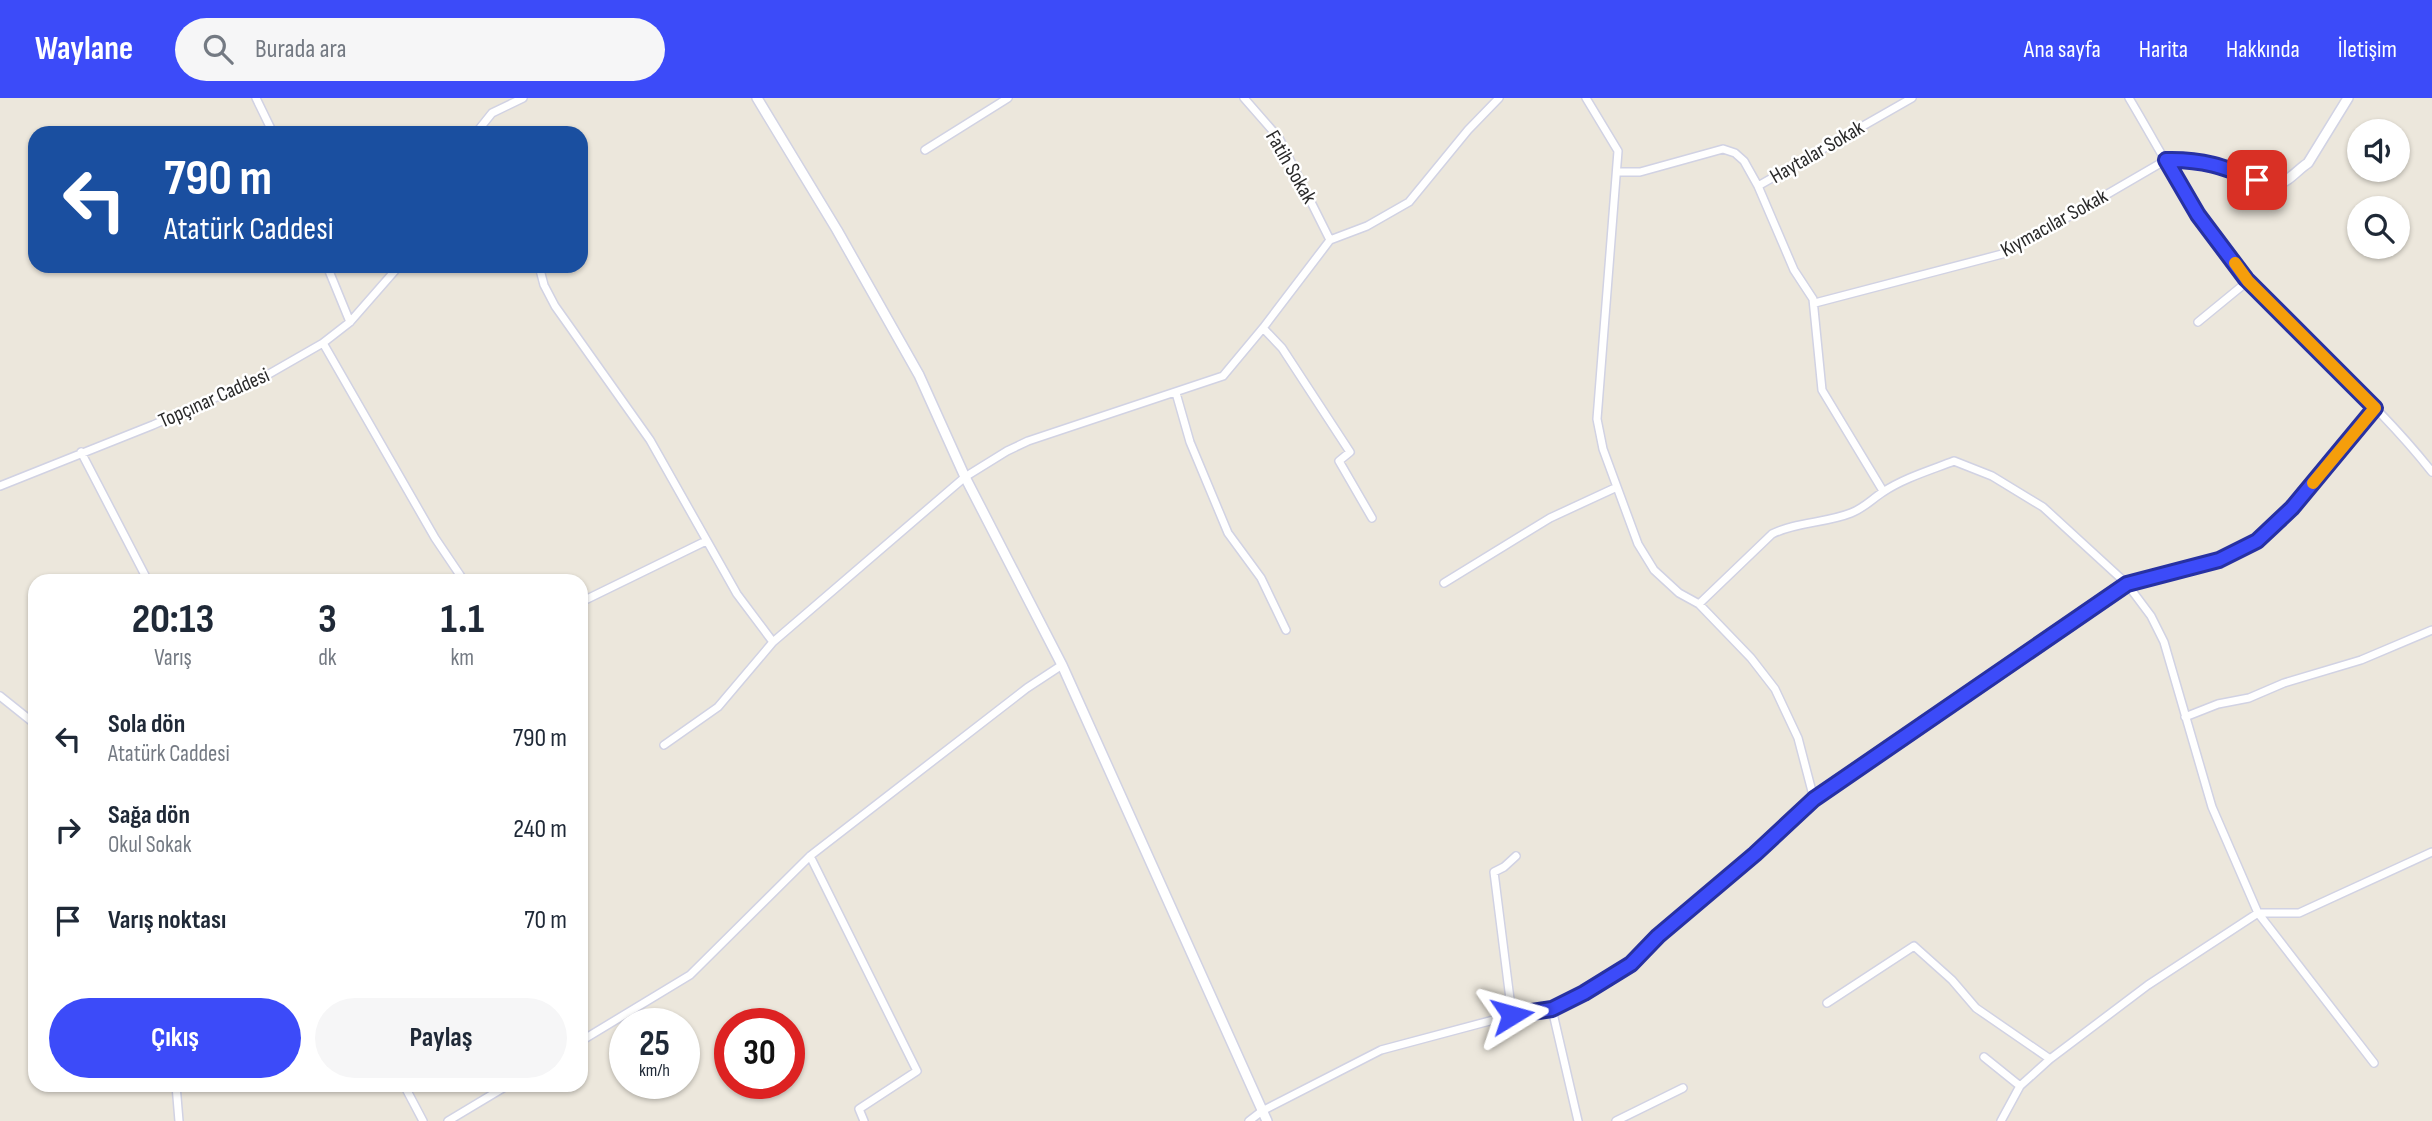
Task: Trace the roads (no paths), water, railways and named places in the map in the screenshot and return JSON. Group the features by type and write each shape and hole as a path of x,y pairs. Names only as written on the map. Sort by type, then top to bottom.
{"street":[{"path":"256,98 270,126"},
{"path":"485,126 492,113 523,98"},
{"path":"757,98 919,375 965,477 1062,665 1267,1121"},
{"path":"925,150 1008,98"},
{"name":"Fatih Sokak","path":"1244,98 1279,138 1330,240"},
{"path":"664,745 718,707 774,642 965,477 1028,441 1223,376 1264,328 1330,240 1367,226 1409,202 1468,130 1499,98"},
{"path":"1586,98 1618,151 1597,419 1603,449 1638,544 1654,570 1679,593 1699,604 1751,658 1775,689 1798,738 1814,799"},
{"name":"Haytalar Sokak","path":"1758,186 1912,98"},
{"path":"2129,98 2198,215 2248,281 2375,408 2432,472"},
{"path":"2166,160 2193,159 2274,185 2288,180 2308,163 2347,98"},
{"path":"1618,172 1640,172 1723,149 1735,153 1744,161 1758,186 1794,270 1815,303 1822,390 1883,491"},
{"name":"Kıymacılar Sokak","path":"1815,303 2006,253 2166,160"},
{"path":"330,273 350,322"},
{"name":"Topçınar Caddesi","path":"0,486 153,425 269,374 323,343 350,322 393,273"},
{"path":"541,273 555,306 650,440 737,594 774,642"},
{"path":"2197,322 2248,281"},
{"path":"1264,328 1290,359 1350,452 1339,461 1372,518"},
{"path":"323,343 435,538 459,574"},
{"path":"1176,393 1190,442 1223,523 1261,578 1286,631"},
{"path":"1249,1121 1262,1111 1381,1050 1512,1015 1552,1009 1631,964 1658,936 1755,854 1814,799 2127,584 2219,560 2257,541 2292,508 2375,408"},
{"path":"81,452 144,574"},
{"path":"1699,604 1772,534 1782,529 1849,514 1869,504 1883,491 1954,461 1992,476 2043,507 2127,584 2151,616 2164,642 2211,807 2258,913 2374,1063"},
{"path":"1444,583 1550,517 1617,487"},
{"path":"588,599 706,541"},
{"path":"2185,717 2218,704 2249,698 2284,683 2361,660 2432,631"},
{"path":"588,1037 690,975 810,856 1027,688 1062,665"},
{"path":"0,696 28,718"},
{"path":"2001,1121 2020,1086 2050,1059 2148,985 2258,913 2300,913 2432,852"},
{"path":"810,856 916,1071 859,1109 864,1121"},
{"path":"1512,1015 1494,872 1516,856"},
{"path":"1827,1003 1914,946 1952,980 1976,1008 2050,1059"},
{"path":"1552,1009 1578,1121"},
{"path":"1984,1057 2020,1086"},
{"path":"1616,1121 1684,1088"},
{"path":"176,1092 178,1121"},
{"path":"408,1092 423,1121"},
{"path":"449,1121 497,1092"}]}
